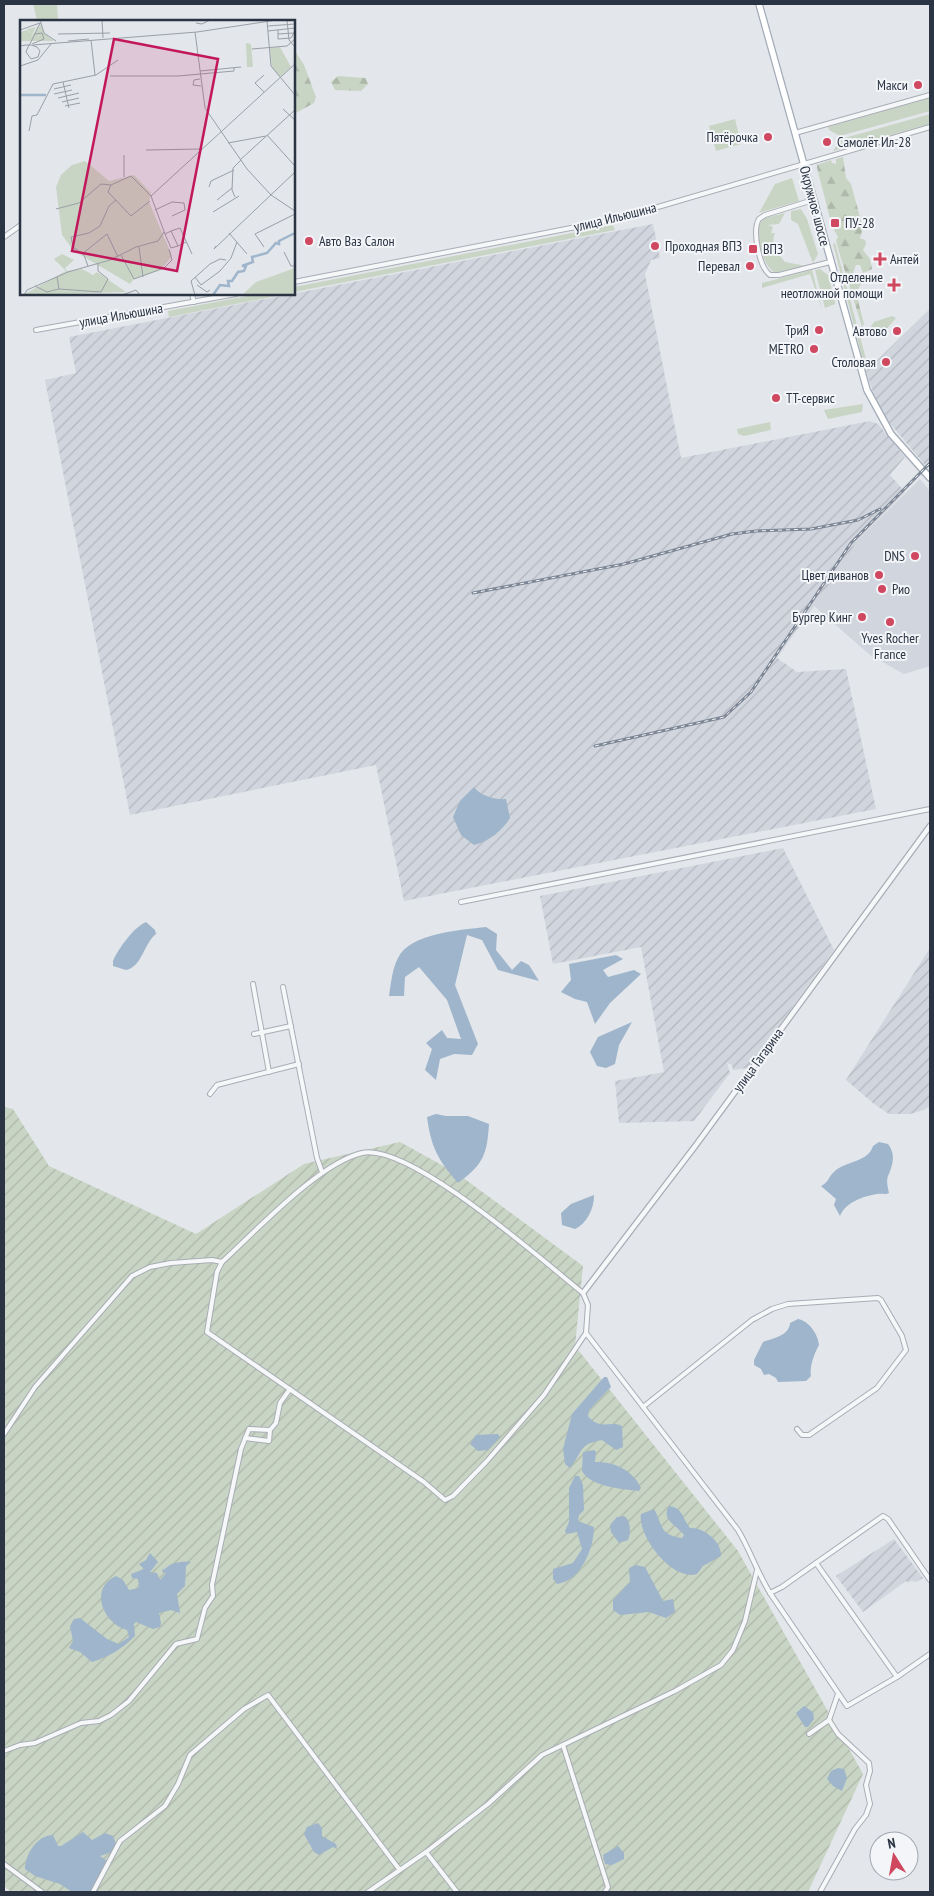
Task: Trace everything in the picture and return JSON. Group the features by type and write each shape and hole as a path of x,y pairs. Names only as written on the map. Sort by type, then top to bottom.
{"main road":[{"name":"Окружное шоссе","path":"759,4 854,350 871,400 891,434 930,478"}],"street":[{"path":"795,133 930,95"},
{"name":"улица Ильюшина","path":"295,282 617,219 930,127"},
{"path":"813,200 765,215 759,219 755,233 764,268 770,274 780,276 830,262"},
{"path":"4,238 20,226"},
{"path":"192,295 194,302"},
{"name":"улица Ильюшина","path":"36,330 231,295"},
{"path":"461,902 636,869 769,840 930,809"},
{"name":"улица Гагарина","path":"583,1293 696,1145 930,826"},
{"path":"253,984 269,1072"},
{"path":"283,987 317,1158 322,1172"},
{"path":"254,1034 291,1026"},
{"path":"210,1094 217,1085 299,1064"},
{"path":"375,1151 408,1165 454,1192 583,1293 588,1306 586,1333 544,1395 520,1424 453,1496 445,1500 424,1482 207,1332 217,1272 222,1262 322,1172 354,1156 375,1151"},
{"path":"4,1434 35,1387 135,1274 171,1262 212,1260 222,1262"},
{"path":"643,1407 752,1320 772,1309 788,1304 878,1298 902,1336 906,1350 901,1359 890,1368 876,1388 809,1435 802,1435 797,1429"},
{"path":"586,1333 738,1530 770,1592 847,1706 897,1677 930,1654"},
{"path":"245,1438 269,1441 270,1430 276,1423 280,1403 290,1389"},
{"path":"4,1751 20,1745 35,1743 82,1723 99,1721 110,1715 129,1701 176,1644 198,1639 206,1608 213,1596 212,1585 245,1438 249,1429 270,1430"},
{"path":"770,1592 782,1587 883,1516 888,1519 930,1580"},
{"path":"816,1563 897,1677"},
{"path":"368,1892 426,1852 488,1804 542,1755 675,1691 721,1665 733,1650 745,1621 757,1570"},
{"path":"809,1734 829,1720 838,1694"},
{"path":"93,1892 120,1841 165,1806 178,1784 190,1755 244,1709 268,1695 399,1869"},
{"path":"820,1892 855,1829 866,1815 870,1804 866,1785 870,1771 869,1763 838,1734 829,1720"},
{"path":"563,1745 608,1887 605,1892"},
{"path":"426,1852 457,1892"},
{"path":"4,1864 42,1892"}],"shaded area":[{"path":"653,224 660,258 651,260 645,274 681,458 870,421 878,424 905,457 890,475 905,492 857,541 830,584 777,658 797,672 846,669 876,809 404,901 376,765 130,815 45,380 76,373 69,337 286,295 295,295 295,293"},
{"path":"930,309 930,460 925,465 888,421 874,395 866,371"},
{"name":"Рио","path":"920,479 930,491 930,666 904,674 870,655 814,606 857,541"},
{"path":"783,848 834,950 748,1068 733,1070 732,1065 727,1063 730,1073 694,1121 619,1123 615,1081 670,1071 664,1072 641,947 553,964 540,896"},
{"path":"930,948 930,1106 910,1114 889,1114 846,1080"},
{"path":"894,1539 923,1578 916,1582 911,1581 908,1583 906,1581 863,1612 836,1576"}],"green space":[{"path":"33,4 57,4 58,19 37,20"},
{"path":"295,51 304,65 316,97 314,103 295,113"},
{"path":"338,76 366,78 368,84 361,91 335,90 331,82"},
{"path":"930,98 930,111 840,136 829,130 828,127"},
{"path":"930,114 930,124 833,151 841,139"},
{"path":"735,119 741,144 716,151 709,126"},
{"path":"843,157 846,178 851,184 863,228 860,238 865,240 866,244 863,250 870,259 872,269 863,273 860,265 856,265 853,273 855,276 864,279 856,293 864,324 862,327 839,252 836,240 838,237 832,226 817,168 817,165 831,160 832,163 836,164 836,159"},
{"path":"792,178 799,201 759,213 775,184"},
{"path":"801,209 807,219 818,254 813,263 798,224 791,220 791,211"},
{"path":"785,213 779,224 768,225 773,227 771,233 775,233 774,245 785,262 806,266 775,273 764,259 758,238 757,226 765,218"},
{"path":"613,225 615,230 295,292 295,287"},
{"path":"835,243 866,359 862,357 833,244"},
{"path":"820,269 828,275 835,302 835,304 825,308 815,270"},
{"path":"812,270 822,309 810,274 762,288 762,283"},
{"path":"252,295 282,295 169,317 168,311"},
{"path":"892,316 896,318 884,332 879,329 869,337 867,332 874,322"},
{"path":"863,404 862,412 828,419 824,410"},
{"path":"770,422 771,430 744,436 738,434 737,429"},
{"path":"4,1107 13,1109 49,1166 196,1234 304,1164 400,1142 458,1174 583,1266 575,1346 738,1551 863,1774 808,1892 11,1892 4,1886"}],"water":[{"path":"474,787 480,793 489,797 506,799 510,818 495,835 474,845 461,835 453,817 460,801"},
{"path":"146,922 155,930 156,934 148,943 136,964 126,970 113,966 113,961 127,939"},
{"path":"486,927 497,934 496,950 512,970 521,961 529,965 539,981 498,970 482,940 467,935 455,985 478,1044 472,1055 454,1054 440,1059 436,1080 425,1070 432,1049 426,1043 442,1030 447,1038 461,1039 447,1000 419,967 405,977 404,996 389,996 394,967 404,950 413,943 437,934"},
{"path":"616,955 623,959 603,970 608,977 634,970 641,974 610,1003 595,1024 587,1002 575,999 561,992 571,980 569,964"},
{"path":"632,1022 619,1045 615,1064 606,1068 597,1066 590,1052 598,1037"},
{"path":"436,1114 468,1116 489,1124 483,1158 474,1170 458,1183 440,1160 433,1145 427,1117"},
{"path":"879,1142 888,1144 893,1156 887,1180 889,1193 860,1198 846,1207 840,1216 834,1205 836,1199 821,1186 826,1183 838,1168 866,1156 873,1146"},
{"path":"594,1195 591,1210 583,1223 575,1229 562,1225 561,1213 571,1204"},
{"path":"798,1319 806,1322 815,1332 819,1345 814,1356 811,1376 806,1381 778,1382 776,1378 769,1374 764,1375 761,1369 754,1365 754,1360 763,1342 784,1334 790,1323"},
{"path":"604,1377 607,1377 611,1387 589,1410 588,1416 597,1423 618,1424 622,1426 623,1447 616,1450 602,1440 594,1442 585,1446 570,1468 565,1464 563,1449 572,1414"},
{"path":"498,1434 500,1437 488,1450 478,1451 470,1444 476,1435"},
{"path":"594,1450 596,1452 595,1462 609,1463 622,1468 633,1476 641,1488 639,1491 599,1484 586,1476 582,1471 583,1452"},
{"path":"575,1476 579,1476 583,1485 584,1510 579,1515 578,1521 594,1527 592,1544 584,1562 573,1577 557,1584 553,1579 553,1569 573,1563 582,1549 577,1532 567,1534 565,1531 569,1522 569,1488"},
{"path":"669,1506 680,1511 690,1528 706,1532 718,1545 721,1556 703,1566 697,1574 688,1575 668,1564 658,1555 645,1534 641,1523 641,1514 654,1509 665,1532 682,1538 684,1535 668,1519 667,1511"},
{"path":"624,1516 630,1527 630,1534 628,1540 619,1543 611,1532 610,1525 617,1517"},
{"path":"150,1553 158,1562 150,1572 157,1573 160,1580 166,1573 162,1572 163,1568 164,1570 176,1563 191,1562 186,1566 185,1586 177,1594 180,1613 171,1610 159,1613 160,1627 153,1629 136,1622 134,1624 135,1636 110,1655 92,1662 80,1652 69,1648 73,1641 70,1626 74,1619 80,1618 107,1639 119,1644 129,1637 127,1630 112,1621 106,1614 102,1606 101,1597 103,1589 107,1582 116,1576 123,1580 129,1590 139,1588 138,1579 132,1578 131,1574 144,1569 139,1564 146,1560"},
{"path":"636,1565 645,1567 663,1601 673,1599 675,1612 666,1618 649,1612 620,1615 613,1610 613,1600 630,1582 629,1568"},
{"path":"804,1706 813,1712 814,1719 808,1727 805,1727 796,1713"},
{"path":"838,1768 844,1769 847,1778 842,1791 833,1786 827,1779 831,1771"},
{"path":"318,1823 322,1828 322,1836 336,1844 337,1849 333,1847 319,1855 314,1852 304,1834 307,1827"},
{"path":"83,1832 92,1840 105,1833 113,1836 116,1844 112,1852 100,1856 107,1861 90,1892 72,1892 60,1884 35,1876 25,1869 30,1852 42,1838 53,1835 58,1846 61,1846"},
{"path":"618,1846 624,1853 624,1859 612,1865 605,1864 603,1855"}],"railway":[{"path":"595,746 724,717 751,692 851,543 930,463"},
{"path":"473,593 624,564 732,534 811,529 858,520 880,509"}],"place":[{"name":"Макси","path":"918,85"},
{"name":"Пятёрочка","path":"768,137"},
{"name":"Самолёт Ил-28","path":"827,142"},
{"name":"ПУ-28","path":"835,223"},
{"name":"Авто Ваз Салон","path":"309,241"},
{"name":"Проходная ВПЗ","path":"655,246"},
{"name":"ВПЗ","path":"753,249"},
{"name":"Антей","path":"880,259"},
{"name":"Перевал","path":"750,266"},
{"name":"Отделение неотложной помощи","path":"894,285"},
{"name":"ТриЯ","path":"819,330"},
{"name":"Автово","path":"897,331"},
{"name":"METRO","path":"814,349"},
{"name":"Столовая","path":"886,362"},
{"name":"ТТ-сервис","path":"776,398"},
{"name":"DNS","path":"915,556"},
{"name":"Цвет диванов","path":"879,575"},
{"name":"Рио","path":"882,589"},
{"name":"Бургер Кинг","path":"862,617"},
{"name":"Yves Rocher France","path":"890,622"}]}
